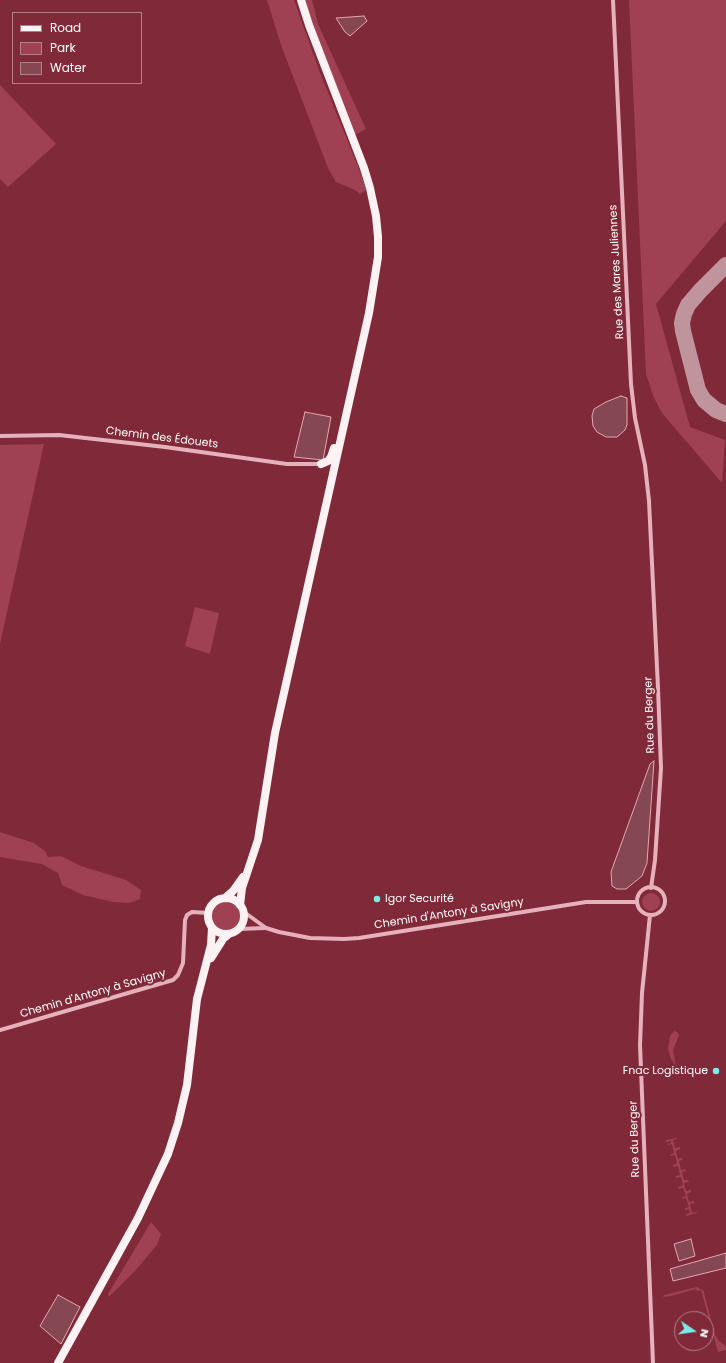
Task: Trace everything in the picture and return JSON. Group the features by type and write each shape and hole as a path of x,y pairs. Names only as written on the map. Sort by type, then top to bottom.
{"main road":[{"path":"202,980 210,960 223,939 239,929 244,920 242,908 242,888 252,859 262,819 275,733 344,424 374,283 378,257 376,216 370,188 364,168 309,25 301,0"},
{"path":"321,464 328,461 332,457 338,432 344,424"},
{"path":"321,464 329,468 323,498 323,503 326,506"},
{"path":"58,1363 138,1218 168,1154 178,1123 187,1085 197,999 211,945 212,928 208,918 208,913 213,903 225,898 233,891 252,859"},
{"path":"225,898 235,900 242,908"},
{"path":"212,928 219,933 229,934"}],"street":[{"name":"Rue des Mares Juliennes","path":"613,0 631,384 635,418 645,465 649,500 651,541"},
{"name":"Chemin des Édouets","path":"0,436 59,435 158,446 287,464 321,464"},
{"name":"Rue du Berger","path":"651,541 661,768 655,860 651,888"},
{"path":"651,888 656,888 662,892 665,903 660,912 650,915 640,910 637,902 642,891 651,888"},
{"name":"Chemin d'Antony à Savigny","path":"266,928 310,938 351,938 586,902 637,902"},
{"path":"242,908 266,928"},
{"name":"Chemin d'Antony à Savigny","path":"0,1030 173,980 178,976 183,963 185,920 187,915 192,912 208,913"},
{"name":"Rue du Berger","path":"650,915 642,993 640,1037 653,1363"},
{"path":"239,929 266,928"}],"green space":[{"path":"267,0 294,0 320,73 359,169 366,190 360,194 355,190 336,182 328,168 281,45"},
{"path":"304,0 312,0 318,24 366,129 355,135"},
{"path":"629,0 726,0 726,221 656,304 690,427 725,440 722,483 662,413 654,398 646,374"},
{"path":"0,85 56,144 8,187 0,179"},
{"path":"44,444 0,644 0,445"},
{"path":"195,607 219,613 210,654 185,646"},
{"path":"0,832 34,843 45,851 48,857 61,856 81,866 126,880 141,890 140,899 129,903 113,902 83,895 62,885 58,873 42,864 0,857"},
{"path":"651,893 657,896 660,902 657,908 651,911 645,908 642,902 645,896"},
{"path":"226,902 236,906 240,916 236,926 226,930 216,926 212,916 216,906"},
{"path":"674,1031 679,1035 673,1050 676,1066 671,1059 668,1049 670,1036"},
{"path":"677,1138 673,1140 675,1148 680,1147 680,1149 676,1151 678,1159 682,1158 683,1160 679,1161 681,1170 685,1169 686,1171 682,1172 684,1180 688,1180 689,1182 684,1183 686,1191 691,1190 691,1192 687,1194 689,1202 694,1201 694,1203 690,1204 692,1213 697,1212 686,1216 686,1214 690,1213 689,1209 685,1210 685,1208 689,1207 686,1198 682,1199 686,1196 683,1188 679,1189 678,1187 683,1185 681,1177 676,1178 676,1176 680,1175 678,1166 673,1167 673,1165 677,1164 675,1155 670,1156 674,1153 672,1144 667,1144 671,1143 671,1141 666,1142 666,1140"},
{"path":"151,1222 161,1234 157,1245 135,1271 109,1297 108,1294"},
{"path":"697,1287 704,1291 709,1311 707,1311 701,1290 697,1291 696,1289 663,1297 664,1295"},
{"path":"714,1331 719,1341 726,1346 726,1350 718,1352"}],"water":[{"path":"364,16 367,21 350,36 345,32 336,18"},
{"path":"621,396 627,398 627,425 625,430 617,437 606,437 597,432 593,426 592,416 594,409"},
{"path":"305,412 331,417 323,460 294,457"},
{"path":"654,761 647,863 642,876 626,889 617,889 612,886 611,872 650,764"},
{"path":"691,1239 695,1256 679,1261 674,1244"},
{"path":"726,1253 726,1268 673,1281 670,1269"},
{"path":"58,1295 80,1307 61,1344 40,1326"}],"taxiway":[{"path":"726,265 688,305 682,323 698,390 704,400 716,410 726,414"}],"place":[{"name":"Igor Securité","path":"377,899"},
{"name":"Fnac Logistique","path":"716,1071"}]}
